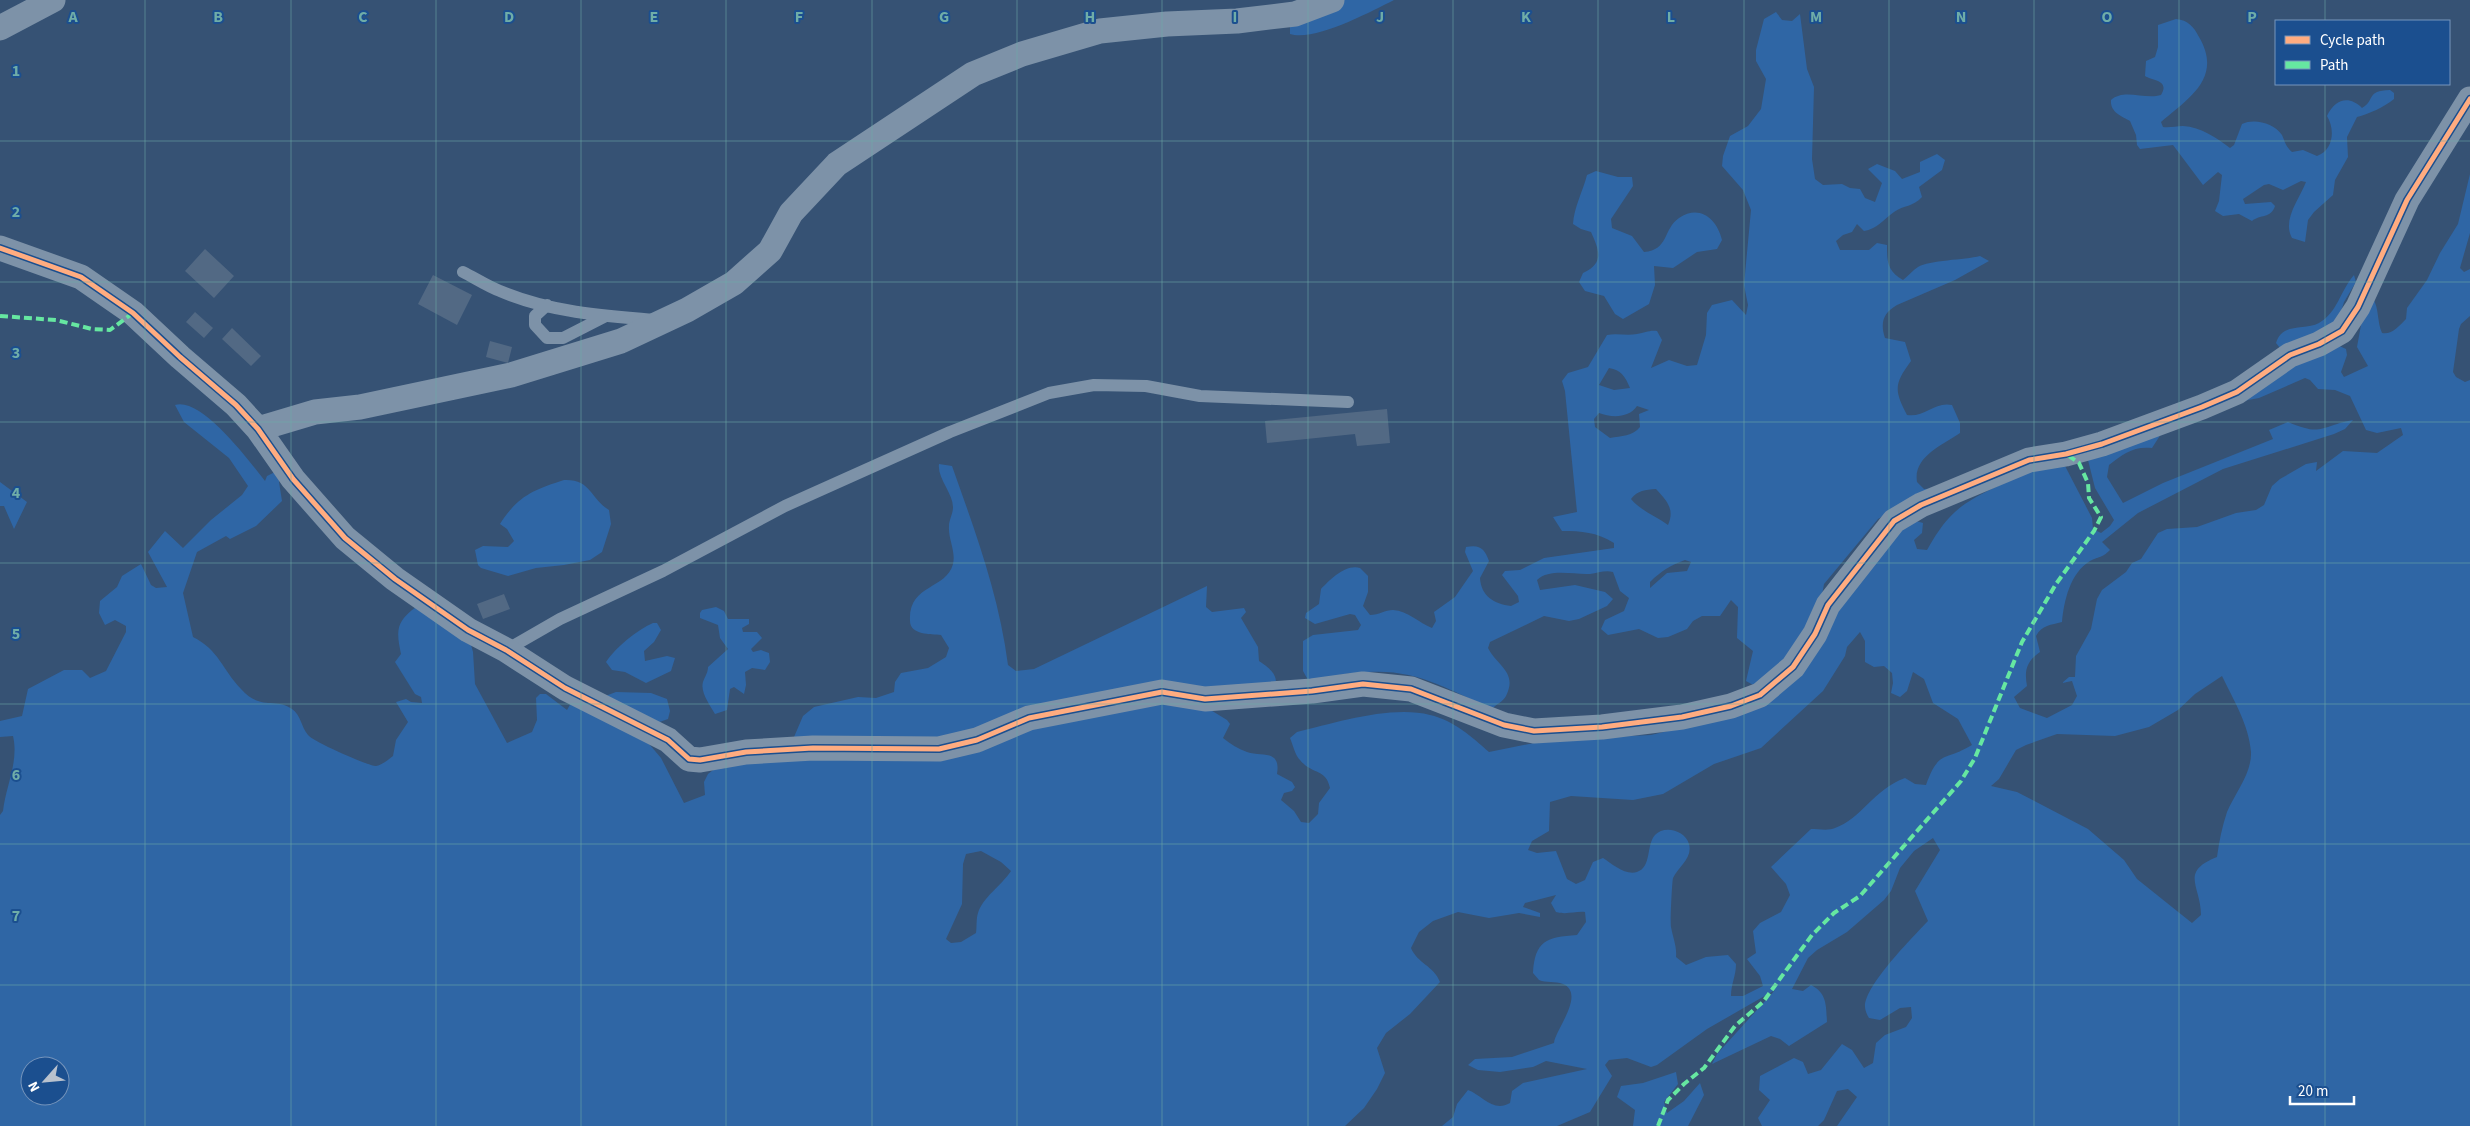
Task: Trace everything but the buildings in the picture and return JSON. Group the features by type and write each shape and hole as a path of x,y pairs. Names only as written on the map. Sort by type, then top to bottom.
{"street":[{"path":"0,28 53,0"},
{"path":"258,429 315,412 360,407 511,375 621,341 686,310 734,283 770,251 791,213 837,164 973,74 1022,54 1100,31 1167,24 1236,21 1295,14 1332,0"},
{"path":"0,248 81,277 133,313 236,406 258,429 293,478 345,538 395,579 468,630 506,650 565,688 668,740 689,759 700,760 746,752 813,748 939,748 977,740 1029,718 1162,692 1205,699 1312,691 1363,684 1411,690 1504,725 1534,731 1602,727 1673,718 1731,706 1760,695 1793,667 1815,634 1828,605 1894,521 1921,505 2029,460 2066,454 2102,444 2202,407 2236,392 2290,355 2319,344 2342,331 2358,306 2407,200 2470,99"}],"lane":[{"path":"463,272 500,291 547,305 605,316 665,320"},
{"path":"547,305 535,316 535,325 547,338 564,338 605,316"},
{"path":"506,650 560,619 663,572 785,506 950,432 1049,392 1094,385 1146,386 1200,396 1348,402"}],"shaded area":[{"path":"1319,0 1394,0 1327,30 1313,34 1290,34 1290,25"},
{"path":"1776,12 1782,20 1792,21 1800,14 1807,69 1814,87 1812,159 1815,179 1823,185 1842,184 1850,188 1860,189 1865,198 1875,202 1882,183 1868,169 1877,164 1895,171 1902,179 1920,172 1920,162 1937,154 1945,160 1942,170 1919,187 1922,197 1919,200 1894,212 1869,230 1864,231 1857,224 1852,232 1843,235 1836,241 1840,250 1869,250 1877,243 1887,245 1889,265 1894,273 1903,280 1918,267 1930,263 1980,256 1989,261 1955,280 1897,305 1889,311 1883,323 1885,338 1905,342 1911,361 1901,376 1898,387 1898,393 1907,415 1919,414 1946,404 1952,405 1960,423 1960,433 1930,453 1919,466 1917,473 1917,482 1924,489 1945,488 1908,502 1878,519 1824,584 1817,623 1803,651 1755,686 1746,681 1753,651 1737,638 1738,607 1731,600 1720,616 1702,616 1693,621 1687,629 1668,637 1658,638 1639,629 1608,635 1601,629 1605,620 1624,611 1629,598 1620,591 1613,572 1607,571 1590,574 1555,573 1542,576 1537,580 1540,590 1575,585 1605,592 1613,599 1607,606 1579,619 1569,621 1544,616 1490,642 1488,648 1505,670 1510,681 1506,696 1492,709 1433,682 1402,674 1363,672 1308,680 1303,671 1303,641 1313,635 1358,630 1361,625 1355,615 1350,614 1315,624 1305,618 1306,613 1319,604 1321,589 1333,577 1349,568 1360,568 1368,576 1368,592 1363,606 1370,615 1390,610 1398,611 1432,628 1436,621 1434,612 1455,597 1473,571 1465,552 1466,547 1475,546 1481,548 1489,561 1480,578 1486,594 1494,601 1511,606 1519,602 1518,596 1502,575 1505,571 1520,570 1544,558 1614,548 1614,543 1595,534 1562,531 1553,517 1577,512 1565,391 1562,381 1568,373 1588,367 1607,335 1611,334 1633,335 1657,331 1662,340 1651,368 1669,360 1687,366 1697,365 1706,335 1707,313 1712,305 1732,300 1746,315 1748,305 1744,285 1751,210 1743,190 1722,166 1723,156 1730,136 1748,126 1761,109 1766,79 1756,61 1756,50 1764,19","holes":["1609,368 1617,370 1622,374 1630,388 1614,390 1599,385","1637,406 1649,410 1639,414 1640,427 1630,434 1610,438 1595,427 1594,419 1599,413 1609,416 1620,416 1634,410","1656,489 1669,506 1671,514 1668,525 1644,510 1631,499 1639,492","1685,560 1691,562 1687,571 1667,573 1650,588 1650,582 1654,578"]},
{"path":"2176,19 2187,22 2195,30 2205,51 2207,64 2205,76 2200,86 2161,122 2163,127 2183,126 2196,128 2230,148 2234,145 2242,124 2247,122 2264,123 2274,127 2282,135 2292,152 2303,150 2317,156 2323,153 2330,144 2332,133 2327,116 2334,106 2347,100 2362,108 2377,92 2390,90 2394,93 2394,99 2386,105 2357,117 2347,137 2348,157 2335,180 2333,195 2308,220 2305,242 2292,238 2289,224 2290,217 2306,182 2301,181 2283,190 2269,184 2264,185 2243,199 2245,204 2271,202 2275,206 2268,215 2252,221 2239,214 2223,216 2215,211 2219,201 2222,175 2218,172 2203,185 2173,145 2140,149 2130,121 2112,108 2111,100 2122,95 2161,95 2163,90 2162,84 2145,76 2146,61 2155,57 2158,47 2158,25"},
{"path":"1596,171 1618,177 1632,177 1633,186 1611,219 1612,228 1632,236 1644,252 1658,247 1674,223 1687,214 1701,213 1712,220 1720,232 1722,240 1717,249 1697,252 1673,268 1654,266 1655,285 1649,304 1623,319 1615,314 1604,296 1585,291 1579,282 1583,273 1595,265 1598,250 1591,232 1573,224 1575,211 1587,175"},
{"path":"2470,174 2470,233 2460,268 2464,272 2470,269 2470,316 2461,324 2459,329 2453,372 2456,377 2465,382 2470,380 2470,1126 1837,1126 1857,1097 1848,1089 1837,1091 1824,1120 1818,1126 1762,1126 1758,1118 1770,1100 1759,1090 1760,1076 1794,1058 1803,1062 1808,1074 1821,1070 1842,1044 1852,1050 1864,1068 1873,1063 1876,1043 1885,1035 1906,1027 1912,1018 1911,1007 1900,1008 1880,1020 1869,1018 1865,1007 1872,987 1901,950 1928,921 1915,891 1940,850 1933,838 1914,851 1900,868 1891,891 1884,900 1847,932 1817,950 1808,958 1792,989 1803,991 1811,985 1816,988 1825,1000 1827,1022 1789,1046 1780,1039 1771,1036 1712,1064 1717,1054 1775,990 1707,1029 1657,1065 1651,1067 1627,1058 1609,1060 1605,1065 1612,1076 1590,1112 1557,1126 1442,1126 1453,1117 1457,1104 1468,1090 1493,1105 1504,1106 1510,1103 1512,1091 1523,1083 1587,1069 1546,1061 1533,1067 1500,1072 1478,1070 1468,1065 1475,1059 1512,1057 1554,1043 1571,1004 1571,996 1569,989 1563,984 1539,980 1533,973 1536,954 1540,947 1550,939 1577,935 1586,922 1585,912 1556,912 1551,903 1556,895 1525,903 1523,907 1540,913 1540,917 1519,913 1489,918 1458,912 1433,921 1419,932 1411,948 1417,957 1434,972 1440,982 1410,1014 1386,1033 1377,1048 1385,1073 1364,1108 1345,1126 0,1126 0,815 3,811 11,774 14,746 13,736 0,737 0,721 22,716 28,689 64,670 82,670 90,678 106,671 126,632 126,626 115,620 105,625 99,613 100,601 117,587 122,576 141,564 151,585 156,588 167,587 148,552 165,531 183,548 211,520 242,495 248,486 229,458 184,422 175,405 186,405 211,420 237,446 265,481 267,476 279,470 282,501 256,526 230,539 226,536 197,552 183,593 193,637 202,642 215,654 235,682 248,696 261,702 280,704 292,709 297,714 308,735 312,738 371,765 376,766 393,756 396,740 408,722 396,702 406,699 411,702 422,703 421,697 415,694 395,662 401,654 398,639 399,627 409,612 416,607 470,641 473,652 475,684 507,743 532,732 537,720 536,698 540,694 546,694 567,710 571,703 644,738 661,758 684,803 705,795 704,782 708,774 731,756 791,744 803,716 814,707 858,697 876,698 894,692 895,682 901,673 928,668 946,657 949,648 941,635 917,631 913,629 910,621 911,609 915,600 943,579 949,572 954,559 949,531 953,510 952,502 951,496 940,475 939,464 952,466 992,588 999,614 1008,665 1016,671 1034,669 1207,586 1206,607 1212,612 1244,608 1246,612 1241,618 1258,647 1259,661 1272,672 1276,682 1209,709 1227,720 1230,724 1223,738 1247,752 1273,757 1276,761 1277,774 1292,782 1295,787 1292,791 1284,793 1281,800 1294,811 1301,822 1309,823 1318,814 1319,803 1330,788 1322,774 1305,765 1297,755 1290,738 1297,732 1363,716 1415,712 1447,721 1469,735 1489,752 1549,740 1651,735 1693,725 1767,700 1852,576 1913,520 1923,523 1922,533 1914,540 1917,549 1927,550 1942,526 1958,509 1976,497 2002,484 2002,478 2064,464 2092,518 2093,529 2101,533 2114,520 2095,488 2088,460 2161,434 2152,448 2139,448 2124,454 2109,465 2107,477 2123,503 2163,483 2273,439 2269,430 2288,422 2315,430 2353,420 2345,429 2334,434 2223,469 2138,513 2102,542 2110,550 2090,561 2077,573 2066,597 2062,622 2038,632 2036,636 2040,652 2029,662 2026,671 2027,686 2014,697 2020,708 2047,718 2072,705 2077,696 2072,681 2062,683 2069,677 2075,677 2076,656 2091,629 2097,599 2102,590 2126,572 2132,563 2141,559 2158,533 2167,529 2197,527 2236,513 2256,510 2264,505 2272,486 2280,479 2306,464 2317,462 2316,471 2343,451 2377,453 2403,435 2401,428 2377,433 2366,430 2350,396 2335,390 2318,389 2310,380 2305,378 2259,398 2243,401 2280,348 2276,343 2279,336 2283,332 2294,328 2319,323 2331,313 2354,275 2356,282 2344,302 2338,321 2335,344 2346,349 2347,355 2341,372 2344,377 2368,366 2357,347 2361,325 2373,299 2382,333 2389,333 2406,319 2407,308 2427,280 2440,253 2458,224","holes":["1860,632 1865,641 1865,662 1874,667 1884,666 1892,673 1891,693 1900,697 1907,691 1913,672 1924,679 1933,703 1958,719 1972,745 1939,761 1926,785 1915,784 1905,778 1885,789 1844,824 1830,829 1811,829 1771,867 1786,884 1790,895 1781,912 1760,923 1753,931 1756,953 1747,959 1760,976 1763,986 1743,996 1731,996 1736,964 1728,955 1706,957 1686,965 1676,957 1671,924 1673,878 1687,858 1690,849 1687,839 1679,832 1664,830 1655,835 1650,844 1645,866 1637,872 1624,871 1603,858 1593,862 1585,880 1576,884 1567,879 1556,851 1537,853 1528,850 1532,841 1549,831 1550,802 1571,796 1633,800 1663,794 1714,764 1761,748 1823,691 1845,656 1847,647","2222,676 2244,722 2250,742 2251,760 2246,775 2227,812 2217,857 2198,868 2195,874 2201,915 2192,923 2137,879 2124,860 2088,829 2017,792 1991,786 1999,779 2016,750 2026,745 2057,734 2115,736 2149,727 2178,710 2195,694","981,851 1001,862 1011,871 980,907 977,915 976,933 961,942 951,943 946,939 962,904 963,864 966,854"]},
{"path":"564,480 580,483 585,486 609,510 611,524 602,552 590,560 536,568 508,576 481,568 478,565 475,550 483,546 508,547 514,541 507,529 500,524 513,507 527,495"},
{"path":"0,482 27,502 14,529 4,506 0,506"},
{"path":"716,607 724,611 728,619 749,619 749,624 742,628 743,632 757,632 762,638 751,649 753,652 761,650 769,653 770,662 765,670 752,668 745,672 746,685 744,694 734,687 730,689 727,710 715,714 708,703 702,686 708,667 728,649 720,638 718,625 700,618 700,613 702,610"},
{"path":"653,623 657,623 661,630 654,642 644,651 645,661 667,656 675,658 671,671 646,683 625,672 612,670 606,662 610,656 640,630"},
{"path":"616,692 651,693 667,699 670,711 668,719 648,726 600,698"},
{"path":"1676,1072 1678,1084 1664,1102 1667,1113 1684,1101 1700,1083 1704,1095 1688,1126 1633,1126 1635,1110 1617,1097 1621,1086 1643,1083"}],"marked path":[{"path":"0,316 56,320 92,329 110,330 133,313"},
{"path":"1658,1126 1668,1100 1704,1068 1735,1026 1763,1002 1812,935 1834,913 1860,896 1961,781 1975,758 2022,642 2056,584 2094,531 2101,517 2089,498 2088,483 2079,463 2066,454"}],"cycle path":[{"path":"0,248 81,277 133,313 180,357 236,405 258,429 293,479 345,538 395,579 468,630 506,650 565,688 668,740 689,759 700,760 746,752 813,748 939,749 977,740 1029,718 1162,692 1205,699 1312,691 1363,684 1411,689 1504,725 1534,731 1602,727 1682,717 1731,706 1760,695 1793,667 1815,634 1828,605 1894,521 1921,505 2029,460 2066,454 2102,444 2202,407 2237,392 2290,355 2319,344 2342,331 2358,307 2407,200 2470,99"}]}
